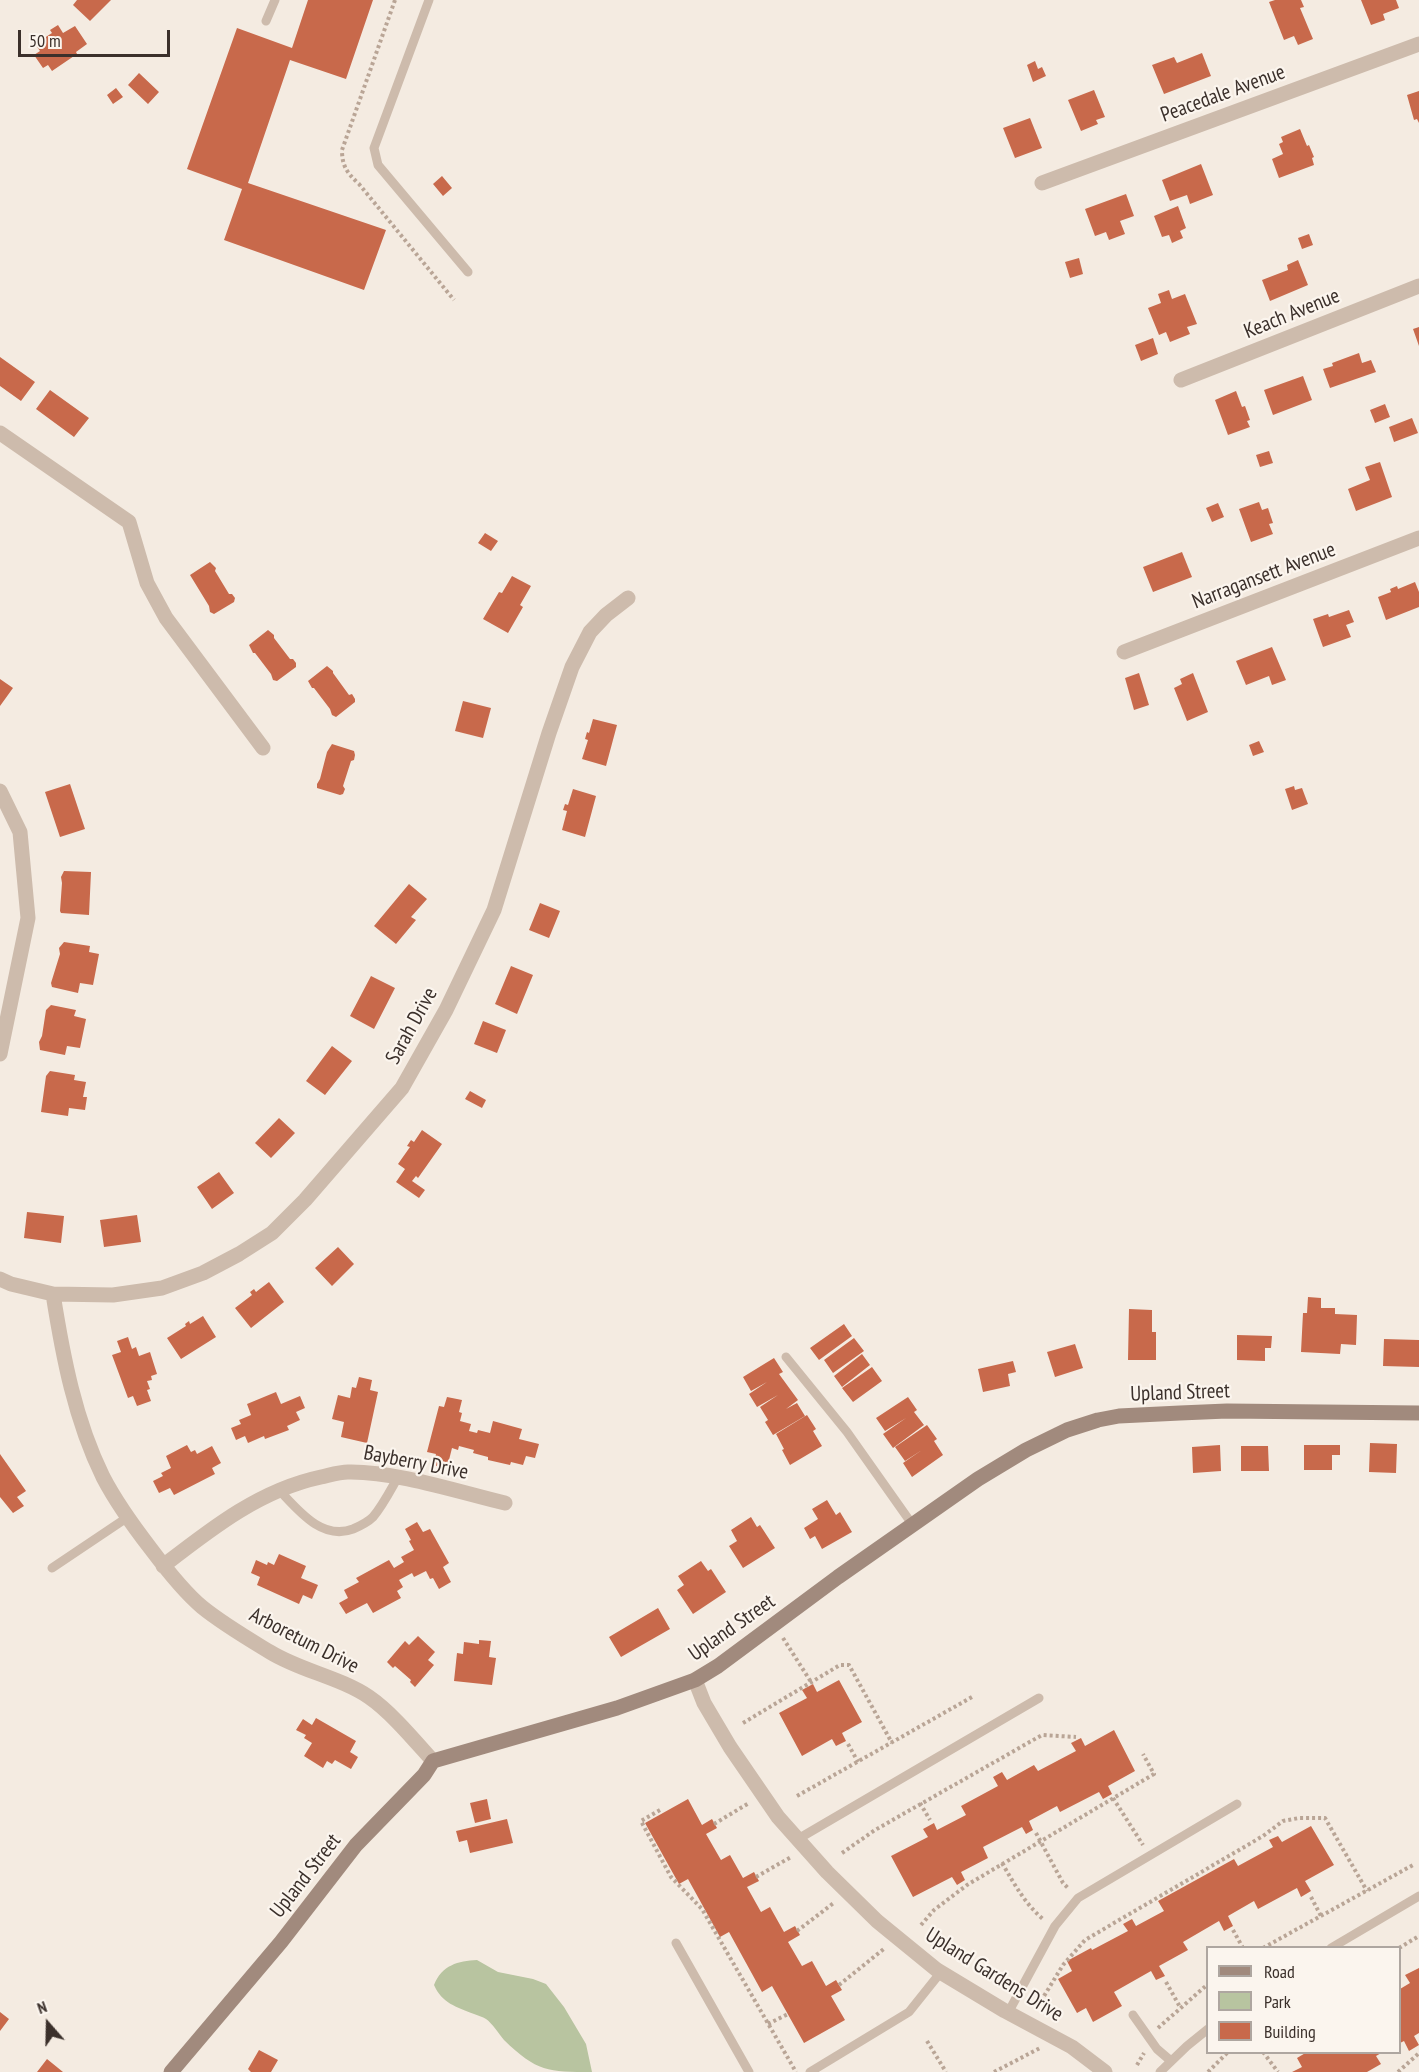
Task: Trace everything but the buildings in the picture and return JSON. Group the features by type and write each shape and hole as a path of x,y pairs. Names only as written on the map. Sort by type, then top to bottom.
{"street":[{"name":"Peacedale Avenue","path":"1042,183 1419,44"},
{"name":"Keach Avenue","path":"1181,380 1419,286"},
{"path":"0,433 129,522 147,583 166,618 263,748"},
{"name":"Narragansett Avenue","path":"1124,652 1419,538"},
{"name":"Sarah Drive","path":"0,1279 11,1284 53,1294 113,1295 162,1288 202,1274 239,1254 272,1233 305,1200 402,1088 446,1010 494,910 572,667 590,632 606,615 628,598"},
{"path":"0,791 20,832 28,918 0,1054"},
{"name":"Arboretum Drive","path":"53,1294 63,1358 81,1422 104,1478 163,1566 201,1606 237,1632 276,1655 370,1697 433,1761"},
{"name":"Upland Street","path":"171,2072 282,1942 356,1845 416,1783 433,1761 616,1708 694,1680 718,1666 912,1524 1026,1450 1067,1430 1119,1416 1227,1412 1419,1413"},
{"name":"Bayberry Drive","path":"163,1566 220,1522 266,1495 300,1482 347,1472 398,1477 505,1503"},
{"name":"Upland Gardens Drive","path":"694,1680 704,1703 730,1747 778,1816 827,1872 877,1922 941,1972 1008,2013 1072,2047 1105,2072"}],"lane":[{"path":"266,21 275,0"},
{"path":"429,0 374,148 378,165 468,272"},
{"path":"786,1358 848,1432 912,1524"},
{"path":"279,1490 310,1521 327,1531 335,1532 349,1530 371,1518 382,1505 398,1477"},
{"path":"52,1568 128,1517"},
{"path":"798,1839 1039,1698"},
{"path":"1008,2013 1053,1928 1078,1898 1237,1804"},
{"path":"1333,1946 1419,1896"},
{"path":"676,1943 749,2072"},
{"path":"810,2072 909,2012 941,1972"},
{"path":"1133,2015 1157,2049 1171,2061"},
{"path":"1160,2072 1206,2031"}],"path":[{"path":"775,1624 811,1682"},
{"path":"743,1723 840,1665 849,1665 892,1743"},
{"path":"797,1797 972,1697"},
{"path":"842,1853 920,1803 1042,1735 1076,1737"},
{"path":"848,1744 858,1762"},
{"path":"921,1925 934,1910 958,1891 1154,1774 1143,1754"},
{"path":"1113,1798 1150,1856"},
{"path":"714,1824 749,1803"},
{"path":"920,1803 930,1820"},
{"path":"660,1810 641,1821 650,1839 670,1877 702,1910 796,2072"},
{"path":"1041,2001 1063,1965 1085,1940 1263,1836 1283,1821 1299,1818 1324,1818 1367,1891"},
{"path":"1036,1833 1063,1883 1078,1898"},
{"path":"756,1877 792,1857"},
{"path":"1002,1863 1026,1903 1053,1928"},
{"path":"1265,1946 1413,1865"},
{"path":"1311,1897 1321,1916"},
{"path":"797,1931 835,1902"},
{"path":"1233,1930 1242,1946"},
{"path":"1401,1946 1419,1936"},
{"path":"839,1985 885,1948"},
{"path":"1166,1982 1180,2007"},
{"path":"1137,2065 1158,2028 1206,1986"},
{"path":"768,2024 788,2014"},
{"path":"927,2041 946,2072"},
{"path":"994,2072 1040,2048"},
{"path":"1398,2072 1419,2052"},
{"path":"1208,2072 1226,2054"},
{"path":"1264,2054 1278,2072"}],"green space":[{"path":"477,1960 498,1972 546,1984 564,2007 586,2044 592,2072 564,2072 535,2064 515,2051 486,2019 445,2000 434,1985 441,1973 451,1965"}]}
